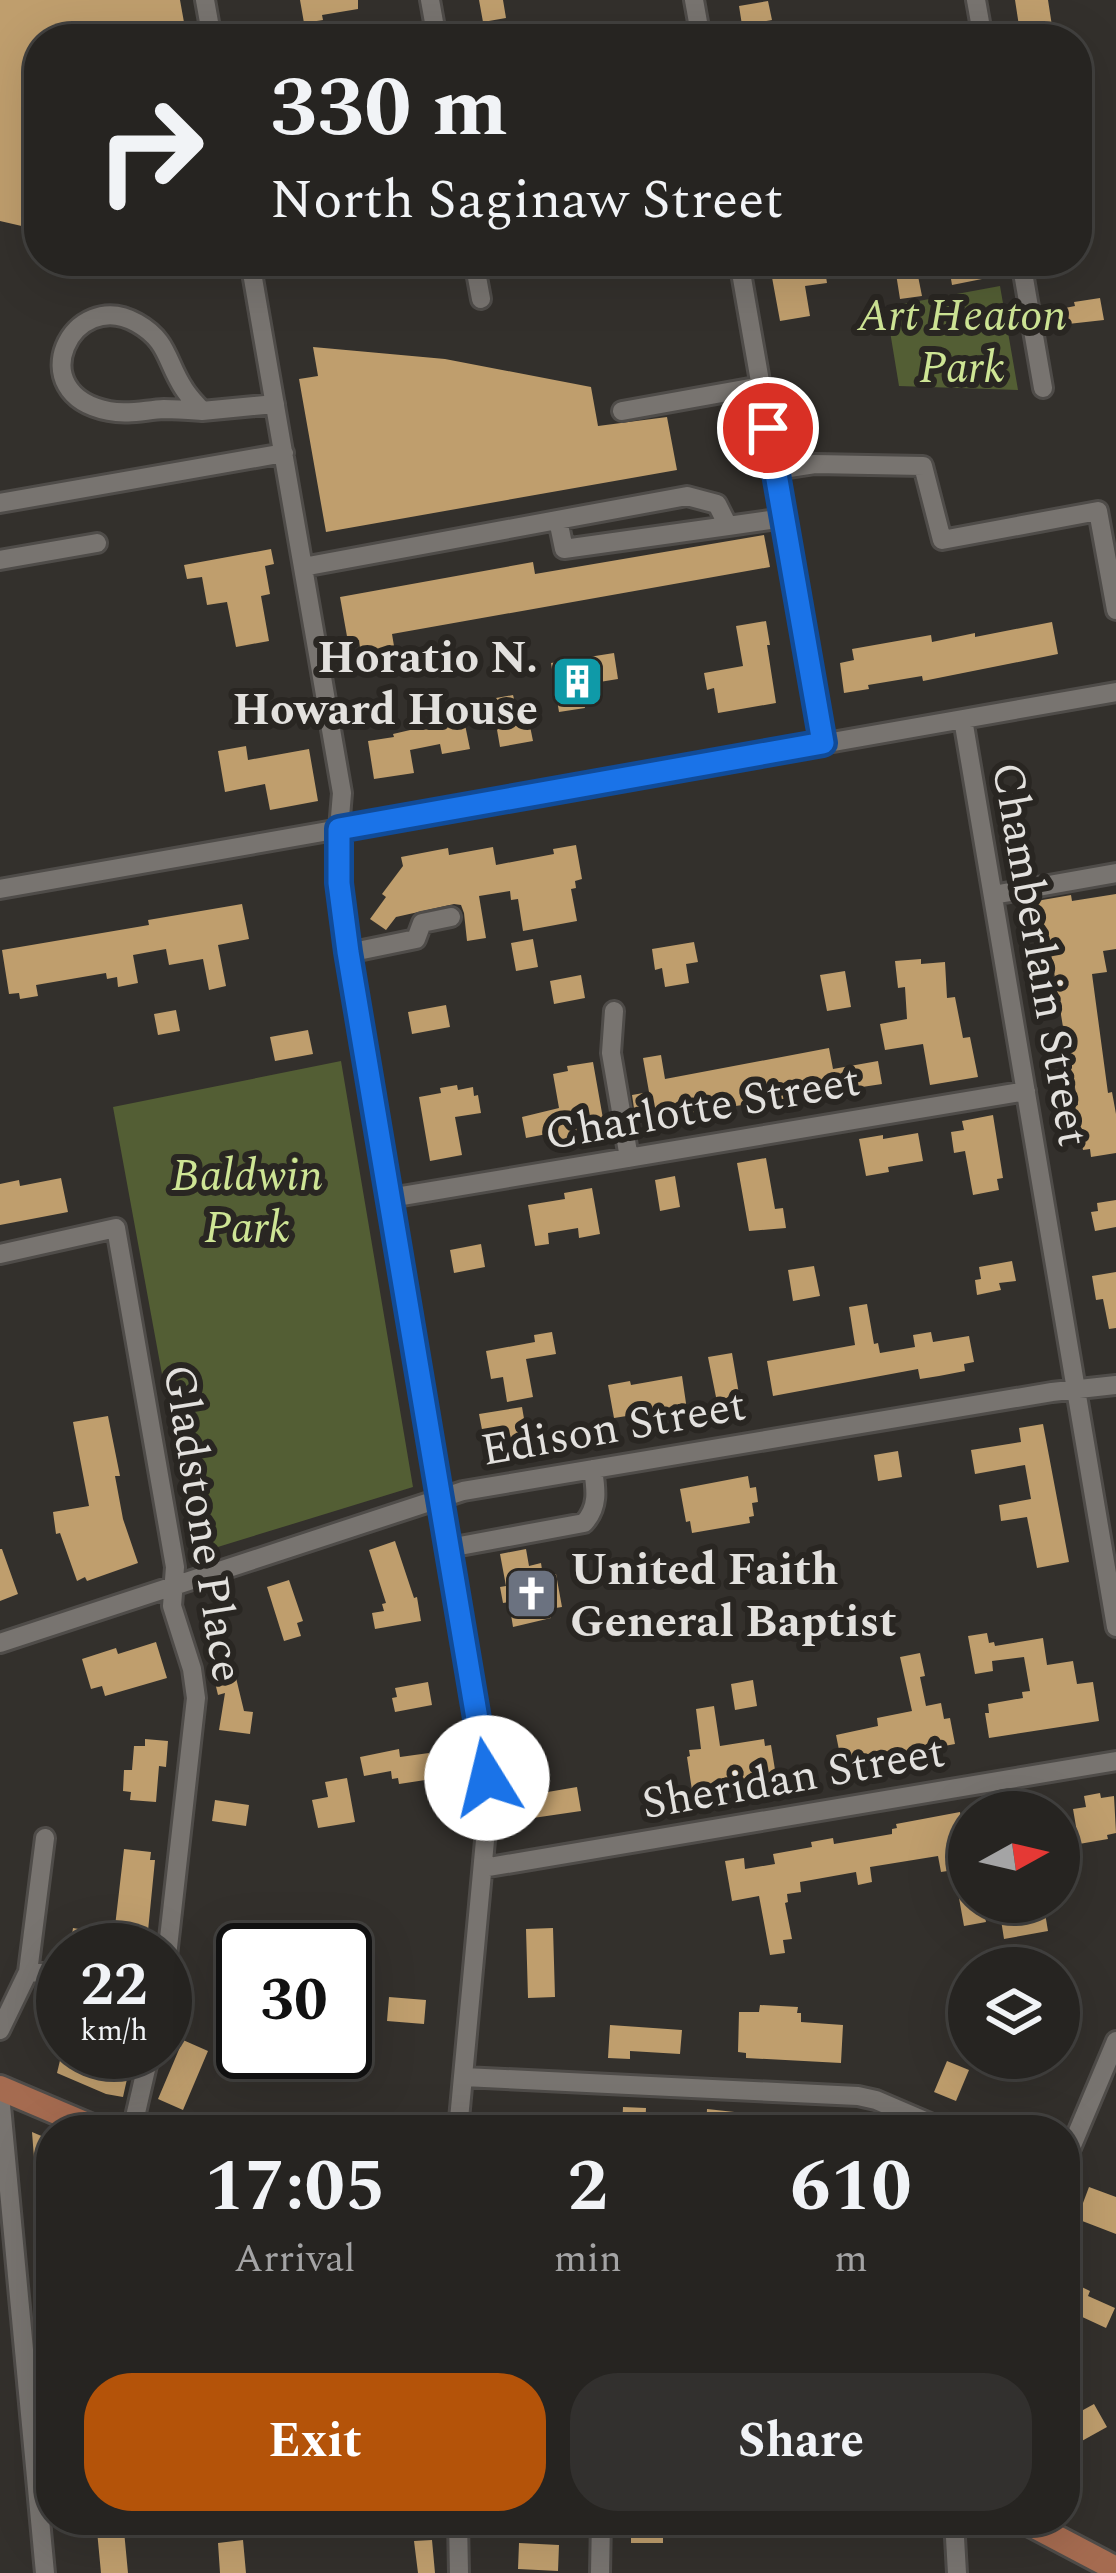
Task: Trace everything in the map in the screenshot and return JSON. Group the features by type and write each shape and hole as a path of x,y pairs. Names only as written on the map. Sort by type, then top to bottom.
{"main road":[{"path":"0,2092 60,2115"},
{"path":"1055,2535 1116,2569"}],"street":[{"path":"253,276 342,797 339,883 348,952 486,1768 488,1809 460,2115"},
{"path":"477,276 481,299"},
{"path":"742,276 823,743"},
{"path":"1024,276 1043,388"},
{"path":"202,411 182,387 163,344 134,321 110,316 83,323 64,344 59,367 68,386 83,402 105,411 130,414 202,411 275,404"},
{"path":"622,411 761,386"},
{"path":"0,503 284,452"},
{"path":"776,470 815,464 923,466 942,540 1098,511 1116,610"},
{"path":"303,567 686,496 717,504 728,526"},
{"path":"558,520 564,549 784,518"},
{"path":"0,560 97,543"},
{"path":"0,890 1116,692"},
{"name":"Chamberlain Street","path":"963,719 1116,1627"},
{"path":"993,895 1116,874"},
{"path":"348,952 416,939 422,923 451,917"},
{"path":"614,1011 611,1053 629,1158"},
{"name":"Charlotte Street","path":"390,1198 1026,1090"},
{"name":"Gladstone Place","path":"0,1254 116,1228 175,1567 172,1606 196,1698 171,1923"},
{"name":"Edison Street","path":"0,1643 464,1491 1116,1385"},
{"path":"449,1548 584,1523 596,1501 593,1469"},
{"name":"Sheridan Street","path":"483,1868 1116,1761"},
{"path":"0,2030 28,1972 45,1838"},
{"path":"28,1972 36,1972"},
{"path":"1080,2126 1116,2041"},
{"path":"464,2077 857,2096 911,2115"},
{"path":"135,2115 144,2079"},
{"path":"0,2092 4,2192 36,2489"},
{"path":"41,2535 45,2573"},
{"path":"458,2535 459,2573"},
{"path":"600,2573 601,2535"},
{"path":"955,2535 957,2573"}],"green space":[{"name":"Art Heaton Park","path":"1000,286 1018,390 899,386 886,307"},
{"name":"Baldwin Park","path":"341,1061 413,1487 195,1554 113,1107"}],"building":[{"path":"0,0 180,0 184,24 24,24 24,227 0,221"},
{"path":"300,0 358,0 358,9 304,23"},
{"path":"479,0 503,0 506,18 483,22"},
{"path":"1015,0 1048,0 1052,24 1019,24"},
{"path":"768,1 772,20 742,24 739,6"},
{"path":"772,276 826,276 827,283 805,286 810,316 780,321"},
{"path":"896,276 918,276 922,296 900,299"},
{"path":"950,276 982,276 982,279 952,285"},
{"path":"1100,298 1104,320 1068,324 1065,308"},
{"path":"313,347 445,359 591,387 598,426 667,417 677,470 326,532 299,379 318,376"},
{"path":"764,535 770,567 392,634 395,652 388,653 390,666 370,669 369,662 362,663 359,640 348,642 340,597 533,562 535,574"},
{"path":"271,549 274,564 265,566 270,594 261,596 269,641 236,647 227,602 207,605 202,577 187,579 184,565"},
{"path":"766,621 776,703 718,713 714,688 707,690 704,673 743,666 736,626"},
{"path":"1052,622 1058,654 844,693 840,663 854,660 852,649 931,635 932,642 975,633 975,637"},
{"name":"Horatio N. Howard House","path":"614,653 618,679 581,685 585,708 559,712 551,663"},
{"path":"513,695 515,703 525,701 533,741 500,747 496,698"},
{"path":"448,704 450,712 462,710 470,749 442,754 440,744 410,750 414,773 374,779 368,741 436,724 433,707"},
{"path":"246,746 248,760 309,749 318,801 270,810 265,784 225,792 218,751"},
{"path":"576,845 582,879 571,889 577,921 523,931 518,899 511,900 510,891 479,896 486,938 467,941 461,905 396,917 386,930 370,919 403,866 401,857 448,848 449,855 493,847 496,865"},
{"path":"1116,894 1116,949 1103,951 1107,972 1092,974 1108,1093 1112,1092 1116,1114 1116,1153 1091,1157 1090,1149 1083,1150 1048,935 1031,938 1025,903"},
{"path":"242,904 249,939 218,945 226,986 209,990 203,959 169,965 166,949 133,955 138,983 118,987 117,977 107,979 106,973 36,985 38,996 20,999 19,993 9,994 2,950"},
{"path":"533,939 538,967 516,971 511,943"},
{"path":"694,942 698,962 686,964 689,983 665,987 662,968 655,970 652,949"},
{"path":"921,959 921,964 945,962 947,998 955,997 963,1038 970,1037 978,1077 930,1085 923,1044 885,1050 880,1024 907,1019 905,987 898,988 895,961"},
{"path":"845,971 851,1007 827,1011 820,975"},
{"path":"581,975 585,998 554,1004 550,981"},
{"path":"446,1005 450,1027 412,1034 408,1012"},
{"path":"176,1010 180,1031 158,1035 154,1014"},
{"path":"308,1030 313,1054 275,1061 270,1037"},
{"path":"829,1048 833,1069 878,1061 882,1084 636,1121 632,1095 649,1092 643,1058 661,1055 665,1079"},
{"path":"593,1062 605,1130 554,1143 552,1133 526,1138 522,1117 559,1108 553,1074 568,1071 567,1066"},
{"path":"457,1085 458,1090 473,1087 481,1113 455,1117 462,1155 430,1161 419,1097"},
{"path":"993,1115 1003,1178 997,1179 999,1190 973,1195 965,1151 954,1153 951,1132 964,1130 962,1121"},
{"path":"918,1133 923,1161 866,1176 859,1139"},
{"path":"766,1158 775,1209 783,1208 786,1228 749,1231 737,1163"},
{"path":"675,1176 680,1207 660,1211 655,1180"},
{"path":"61,1178 68,1212 0,1225 0,1184 19,1180 20,1186"},
{"path":"592,1188 600,1234 579,1238 578,1228 548,1233 549,1244 535,1246 528,1205 565,1199 564,1193"},
{"path":"1116,1200 1116,1227 1095,1231 1091,1212 1098,1211 1097,1203"},
{"path":"481,1244 485,1267 454,1273 450,1250"},
{"path":"1012,1261 1016,1281 999,1283 1001,1290 977,1295 979,1267"},
{"path":"814,1266 820,1296 793,1301 788,1270"},
{"path":"1116,1272 1116,1328 1109,1329 1092,1276"},
{"path":"867,1304 880,1353 915,1347 913,1335 931,1332 933,1342 969,1336 974,1362 964,1364 965,1371 939,1376 920,1379 918,1369 773,1396 767,1361 855,1345 849,1307"},
{"path":"552,1332 556,1354 526,1359 533,1397 507,1402 503,1377 491,1379 486,1351 535,1342 534,1335"},
{"path":"732,1353 738,1404 718,1407 708,1357"},
{"path":"682,1376 687,1410 614,1418 608,1385"},
{"path":"522,1407 527,1436 484,1440 479,1414"},
{"path":"108,1416 123,1519 138,1563 77,1581 60,1533 56,1534 53,1512 89,1506 73,1422"},
{"path":"1043,1424 1069,1562 1037,1568 1027,1517 1001,1521 999,1505 1031,1499 1025,1465 975,1474 971,1450 1021,1442 1019,1428"},
{"path":"898,1451 902,1477 878,1481 874,1455"},
{"path":"748,1476 758,1502 752,1503 750,1523 692,1533 680,1489"},
{"path":"395,1541 417,1597 421,1621 375,1629 372,1613 384,1611 382,1604 386,1603 369,1550"},
{"path":"0,1549 18,1594 0,1601"},
{"name":"United Faith General Baptist","path":"526,1549 529,1566 541,1563 543,1576 556,1574 562,1607 549,1609 551,1618 513,1627 509,1602 503,1603 500,1587 506,1586 500,1554"},
{"path":"289,1580 303,1621 297,1623 301,1636 284,1641 267,1587"},
{"path":"987,1633 995,1646 1043,1638 1047,1665 1073,1661 1077,1684 1093,1682 1099,1721 989,1738 988,1704 1023,1698 1022,1692 1030,1691 1024,1657 992,1661 993,1671 975,1674 968,1636"},
{"path":"156,1642 167,1678 105,1696 102,1686 91,1689 82,1659"},
{"path":"920,1653 926,1706 941,1703 944,1719 950,1718 955,1744 842,1765 836,1735 878,1726 877,1718 912,1711 900,1657"},
{"path":"231,1657 244,1711 253,1712 250,1734 219,1730 225,1693 218,1695 212,1670 229,1666"},
{"path":"753,1680 757,1706 735,1710 731,1684"},
{"path":"428,1682 432,1705 395,1712 395,1688"},
{"path":"714,1706 720,1746 764,1739 765,1746 771,1745 776,1776 716,1785 717,1793 693,1797 687,1757 689,1750 701,1749 696,1709"},
{"path":"145,1739 168,1741 166,1767 159,1766 156,1802 130,1800 131,1792 123,1791 124,1770 132,1770 134,1746 145,1746"},
{"path":"399,1749 400,1757 429,1753 432,1779 399,1784 391,1771 364,1776 360,1757"},
{"path":"347,1778 355,1822 318,1828 312,1800 328,1797 325,1782"},
{"path":"577,1787 581,1811 533,1818 530,1795"},
{"path":"1084,1796 1114,1796 1116,1833 1107,1835 1108,1839 1080,1844"},
{"path":"215,1800 249,1805 246,1826 212,1821"},
{"path":"948,1814 948,1871 941,1872 938,1856 870,1867 872,1882 858,1885 856,1872 800,1882 801,1892 787,1894 785,1903 792,1939 783,1940 785,1953 770,1955 759,1896 732,1901 725,1861 744,1858 745,1869 775,1864 773,1854 833,1838 834,1844 892,1834 896,1824"},
{"path":"124,1849 151,1852 150,1860 155,1860 149,1923 115,1923"},
{"path":"1001,1923 1047,1923 1048,1931 1004,1939"},
{"path":"553,1928 555,1997 528,1998 526,1929"},
{"path":"389,1997 426,2000 424,2024 387,2021"},
{"path":"760,2005 798,2007 801,2022 843,2025 841,2063 746,2058 746,2053 738,2052 739,2012 759,2012"},
{"path":"610,2025 682,2030 680,2054 630,2051 630,2059 608,2058"},
{"path":"192,2044 208,2051 183,2110 158,2099 166,2079 192,2079"},
{"path":"947,2061 948,2079 965,2079 956,2101 934,2092"},
{"path":"71,2079 127,2079 123,2097"},
{"path":"623,2107 646,2108 646,2115 623,2115"},
{"path":"707,2109 762,2115 707,2115"},
{"path":"32,2132 36,2134 36,2184"},
{"path":"1089,2187 1116,2197 1116,2234 1080,2220"},
{"path":"1080,2286 1090,2291 1088,2296 1115,2308 1106,2328 1080,2316"},
{"path":"1094,2404 1107,2427 1080,2442 1080,2412"},
{"path":"97,2535 124,2535 128,2573 101,2573"},
{"path":"631,2535 663,2535 663,2543 631,2543"},
{"path":"243,2540 246,2573 220,2573 218,2543"},
{"path":"432,2540 435,2573 418,2573 414,2541"},
{"path":"519,2543 559,2545 558,2571 518,2569"}],"place":[{"name":"Horatio N. Howard House","path":"577,682"},
{"name":"United Faith General Baptist","path":"531,1594"}],"route":[{"path":"487,1778 348,952 339,883 339,829 823,743 768,428"}]}
